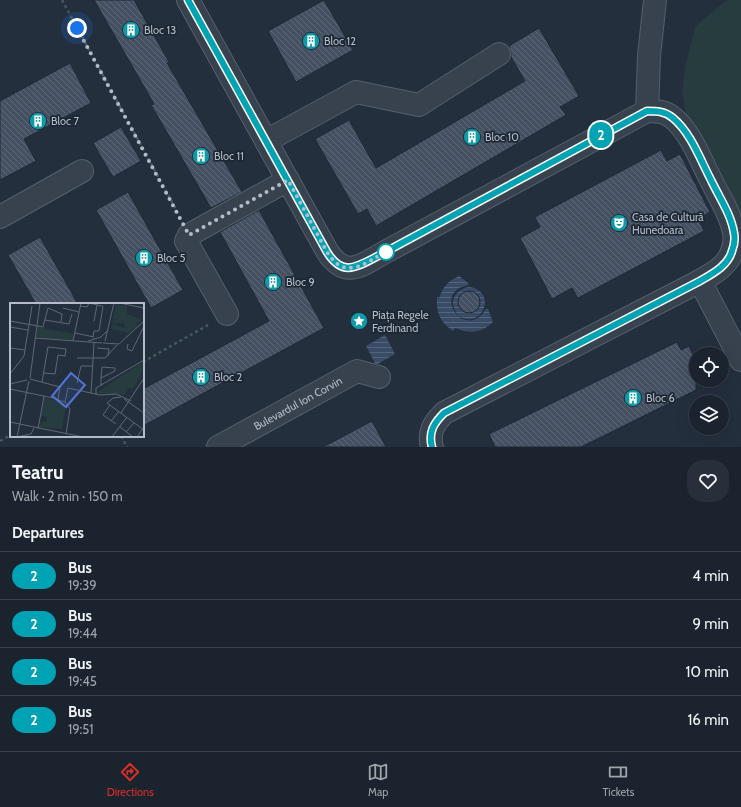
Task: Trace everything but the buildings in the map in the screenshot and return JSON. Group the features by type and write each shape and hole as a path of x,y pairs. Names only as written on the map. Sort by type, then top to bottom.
{"street":[{"path":"188,0 333,261 345,268 353,268 366,262 647,111 662,112 671,116 689,138 730,216 735,234 732,252 726,264 713,274 700,281 444,413 432,428 430,440 432,447"},
{"path":"647,111 649,56 655,0"},
{"path":"266,140 356,92 419,106 499,54"},
{"path":"0,217 82,171"},
{"path":"228,314 186,241 189,235 288,180"},
{"path":"700,281 741,360"},
{"name":"Bulevardul Ion Corvin","path":"218,447 357,371 379,377"}],"path":[{"path":"62,0 189,235"},
{"path":"144,361 228,314"},
{"path":"0,441 10,436"},
{"path":"122,437 128,447"}],"green space":[{"path":"728,0 741,0 741,227 686,117 682,92 685,68 695,27"}],"water":[{"path":"459,276 469,285 458,289 452,296 452,304 455,312 461,318 469,320 478,318 486,309 488,309 493,322 489,326 470,332 455,328 453,331 442,321 437,308 437,297 439,298 449,282"},
{"path":"469,287 477,290 483,294 485,300 482,312 477,317 471,319 459,316 453,306 454,298 458,292","holes":["470,291 475,293 480,299 479,306 476,310 467,313 460,306 460,298 467,292"]},
{"path":"385,335 395,354 376,365 366,346"}],"bus line":[{"name":"2","path":"188,0 327,252 333,261 345,268 353,268 376,257 647,111 662,112 671,116 689,138 730,216 735,234 732,252 726,264 713,274 700,281 444,413 432,428 430,440 432,447"}],"place":[{"name":"Bloc 13","path":"131,30"},
{"name":"Bloc 12","path":"311,41"},
{"name":"Bloc 7","path":"38,121"},
{"name":"Bloc 10","path":"472,137"},
{"name":"Bloc 11","path":"201,156"},
{"name":"Casa de Cultură Hunedoara","path":"619,223"},
{"name":"Bloc 5","path":"144,258"},
{"name":"Bloc 9","path":"273,282"},
{"name":"Piața Regele Ferdinand","path":"359,321"},
{"name":"Bloc 2","path":"201,377"},
{"name":"Bloc 6","path":"633,398"}],"route":[{"path":"77,28 189,235 288,180 333,261 345,268 353,268 387,251 386,252"}]}
